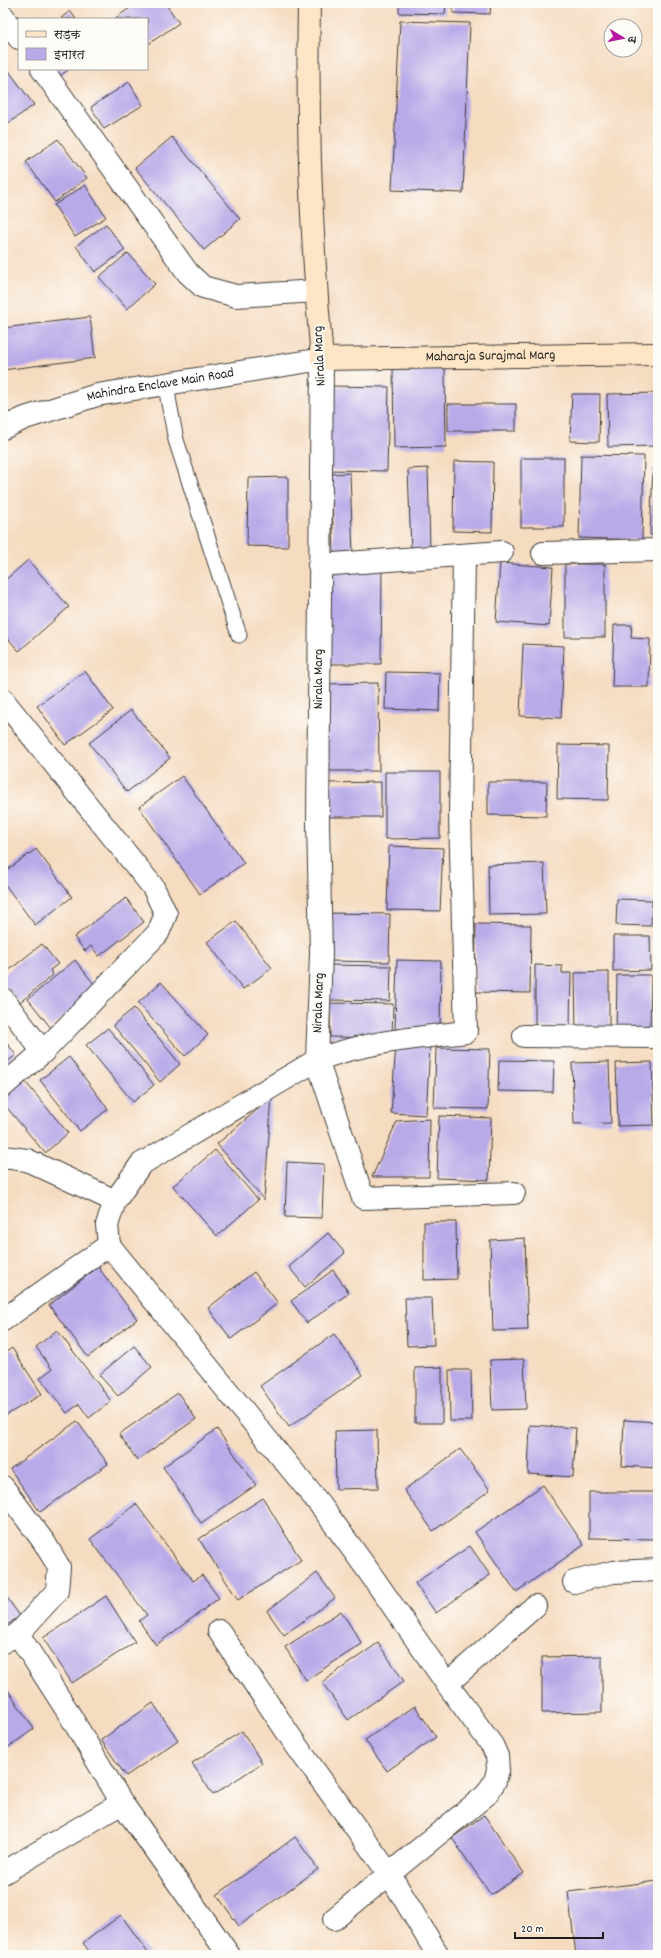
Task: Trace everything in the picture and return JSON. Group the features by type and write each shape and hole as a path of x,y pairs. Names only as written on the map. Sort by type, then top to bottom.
{"street":[{"name":"Nirala Marg","path":"309,3 308,97 316,291 322,358 319,565 318,822 321,953 317,1060 363,1198 514,1193"},
{"path":"3,16 18,37"},
{"path":"43,70 188,273 203,287 236,296 316,291"},
{"name":"Maharaja Surajmal Marg","path":"322,358 658,354"},
{"name":"Mahindra Enclave Main Road","path":"3,428 25,418 97,395 322,358"},
{"path":"543,553 658,550"},
{"path":"319,565 464,556 502,552"},
{"path":"334,1919 390,1875 486,1795 495,1781 498,1770 497,1756 492,1745 322,1507 109,1245 107,1224 115,1201 141,1164 317,1060 340,1051 368,1044 466,1032 460,816 464,556"},
{"path":"3,700 153,887 166,914 158,933 43,1052 3,1086"},
{"path":"3,999 43,1052"},
{"path":"524,1036 658,1037"},
{"path":"3,1157 27,1160 115,1201"},
{"path":"3,1320 109,1245"},
{"path":"3,1488 44,1542 59,1567 57,1591 10,1638 68,1712 122,1803 222,1952"},
{"path":"574,1582 613,1572 658,1570"},
{"path":"447,1684 535,1606"},
{"path":"220,1631 298,1748 390,1875 438,1955"},
{"path":"3,1873 122,1803"}],"lane":[{"path":"168,384 168,398 176,440 239,635"}],"building":[{"path":"137,3 165,3 179,23 148,44 148,18 115,18"},
{"path":"399,3 446,3 445,14 399,13"},
{"path":"453,3 491,3 490,14 453,13"},
{"path":"70,11 75,18 61,18"},
{"path":"400,21 470,23 463,193 392,190"},
{"path":"3,63 34,105 3,127"},
{"path":"53,70 68,70 59,77"},
{"path":"129,82 143,105 104,129 91,107"},
{"path":"172,137 240,219 204,250 135,168"},
{"path":"58,139 87,178 55,202 26,162"},
{"path":"85,185 106,217 75,237 54,205"},
{"path":"106,224 125,250 95,272 76,246"},
{"path":"128,253 155,284 127,309 99,277"},
{"path":"90,317 95,358 3,370 3,328"},
{"path":"445,368 446,447 394,448 393,369"},
{"path":"328,386 389,387 387,471 326,470"},
{"path":"658,393 658,446 608,447 607,394"},
{"path":"572,394 600,394 599,442 570,441"},
{"path":"448,404 516,404 516,431 448,431"},
{"path":"581,455 644,456 642,540 579,538"},
{"path":"521,458 564,458 564,527 521,527"},
{"path":"454,461 493,462 492,532 453,531"},
{"path":"428,468 430,549 411,550 408,469"},
{"path":"653,468 658,468 658,536 650,535"},
{"path":"350,473 353,556 334,557 331,474"},
{"path":"288,477 288,547 247,546 248,478"},
{"path":"28,560 69,607 19,651 3,633 3,582"},
{"path":"500,563 553,567 549,626 496,622"},
{"path":"565,564 605,564 605,637 565,637"},
{"path":"326,569 382,570 381,664 325,664"},
{"path":"614,625 632,625 631,638 650,639 649,687 612,687"},
{"path":"523,644 564,646 561,718 520,716"},
{"path":"85,671 113,710 65,745 37,706"},
{"path":"386,672 440,673 439,711 385,709"},
{"path":"378,683 379,771 325,771 324,684"},
{"path":"131,710 170,758 127,792 89,743"},
{"path":"558,745 609,746 608,800 557,799"},
{"path":"385,772 440,772 440,838 385,839"},
{"path":"182,776 244,863 200,894 139,807"},
{"path":"381,782 381,817 326,817 326,783"},
{"path":"488,782 547,782 546,816 488,815"},
{"path":"389,846 443,848 440,911 387,910"},
{"path":"36,849 72,897 35,925 3,882 3,873"},
{"path":"544,863 546,914 489,915 488,865"},
{"path":"126,898 144,922 99,956 91,946 85,951 74,937"},
{"path":"617,899 652,900 651,926 616,925"},
{"path":"327,913 390,914 389,962 327,961"},
{"path":"236,921 272,968 243,989 207,942"},
{"path":"476,924 531,925 530,993 475,992"},
{"path":"613,936 650,936 651,970 613,971"},
{"path":"42,944 58,964 50,970 53,975 19,1003 3,983 3,975"},
{"path":"75,960 98,989 51,1028 28,999"},
{"path":"397,960 441,961 440,1030 395,1029"},
{"path":"328,965 391,966 390,1001 327,1000"},
{"path":"535,965 562,966 562,973 571,973 570,1027 535,1027"},
{"path":"656,965 658,965 658,1033 656,1033"},
{"path":"609,972 609,1033 576,1033 575,973"},
{"path":"617,975 651,975 650,1034 616,1034"},
{"path":"161,982 208,1035 185,1056 138,1003"},
{"path":"330,1003 393,1004 392,1038 330,1037"},
{"path":"134,1008 180,1064 160,1082 113,1025"},
{"path":"108,1028 154,1085 133,1102 86,1045"},
{"path":"3,1038 16,1055 3,1065"},
{"path":"396,1044 430,1046 426,1115 391,1113"},
{"path":"436,1048 490,1049 488,1109 434,1108"},
{"path":"69,1057 108,1109 80,1131 40,1080"},
{"path":"499,1060 554,1061 553,1092 498,1091"},
{"path":"609,1062 611,1123 574,1124 572,1063"},
{"path":"652,1062 654,1125 618,1126 616,1063"},
{"path":"22,1078 68,1133 45,1153 3,1103 3,1094"},
{"path":"272,1097 264,1200 217,1144"},
{"path":"439,1116 491,1118 489,1180 437,1178"},
{"path":"430,1119 429,1177 372,1177 397,1121"},
{"path":"215,1150 258,1200 217,1236 173,1186"},
{"path":"287,1162 324,1164 322,1218 285,1217"},
{"path":"424,1222 456,1222 457,1279 424,1280"},
{"path":"328,1233 345,1253 305,1287 289,1267"},
{"path":"525,1238 528,1330 493,1331 490,1240"},
{"path":"98,1267 137,1319 88,1357 49,1305"},
{"path":"333,1270 349,1293 307,1323 291,1301"},
{"path":"254,1272 278,1303 231,1339 208,1308"},
{"path":"405,1298 432,1298 434,1345 407,1346"},
{"path":"57,1330 111,1401 89,1418 79,1404 67,1413 40,1378 52,1369 36,1347"},
{"path":"334,1334 363,1375 289,1427 260,1386"},
{"path":"134,1346 152,1367 118,1396 99,1375"},
{"path":"12,1348 42,1394 3,1417 3,1354"},
{"path":"524,1359 526,1409 492,1410 490,1360"},
{"path":"442,1367 442,1423 415,1423 415,1368"},
{"path":"449,1370 471,1370 472,1421 450,1421"},
{"path":"178,1393 196,1419 137,1460 119,1434"},
{"path":"624,1420 658,1422 657,1468 622,1466"},
{"path":"77,1421 108,1464 40,1512 10,1469"},
{"path":"530,1425 576,1428 573,1477 528,1474"},
{"path":"217,1429 256,1485 201,1523 163,1467"},
{"path":"377,1430 378,1488 336,1489 335,1431"},
{"path":"460,1449 490,1490 433,1531 404,1490"},
{"path":"543,1485 584,1545 516,1592 475,1532"},
{"path":"589,1492 658,1492 658,1539 589,1538"},
{"path":"263,1498 301,1560 238,1600 199,1539"},
{"path":"136,1504 193,1581 202,1575 219,1598 156,1645 139,1621 147,1615 90,1539"},
{"path":"470,1546 490,1575 436,1613 415,1583"},
{"path":"317,1573 335,1598 284,1635 267,1611"},
{"path":"3,1592 20,1616 3,1628"},
{"path":"106,1596 135,1642 72,1683 43,1638"},
{"path":"341,1611 362,1644 306,1680 285,1647"},
{"path":"378,1643 404,1681 348,1720 322,1682"},
{"path":"602,1656 602,1712 542,1713 542,1657"},
{"path":"3,1683 34,1729 3,1751"},
{"path":"153,1703 178,1740 126,1776 101,1740"},
{"path":"415,1706 436,1737 387,1771 365,1740"},
{"path":"242,1731 262,1763 213,1795 192,1763"},
{"path":"484,1815 524,1873 491,1895 452,1838"},
{"path":"295,1837 318,1869 239,1926 217,1895"},
{"path":"658,1881 658,1955 576,1955 568,1892"},
{"path":"121,1915 148,1953 145,1955 92,1955 83,1943"}]}
